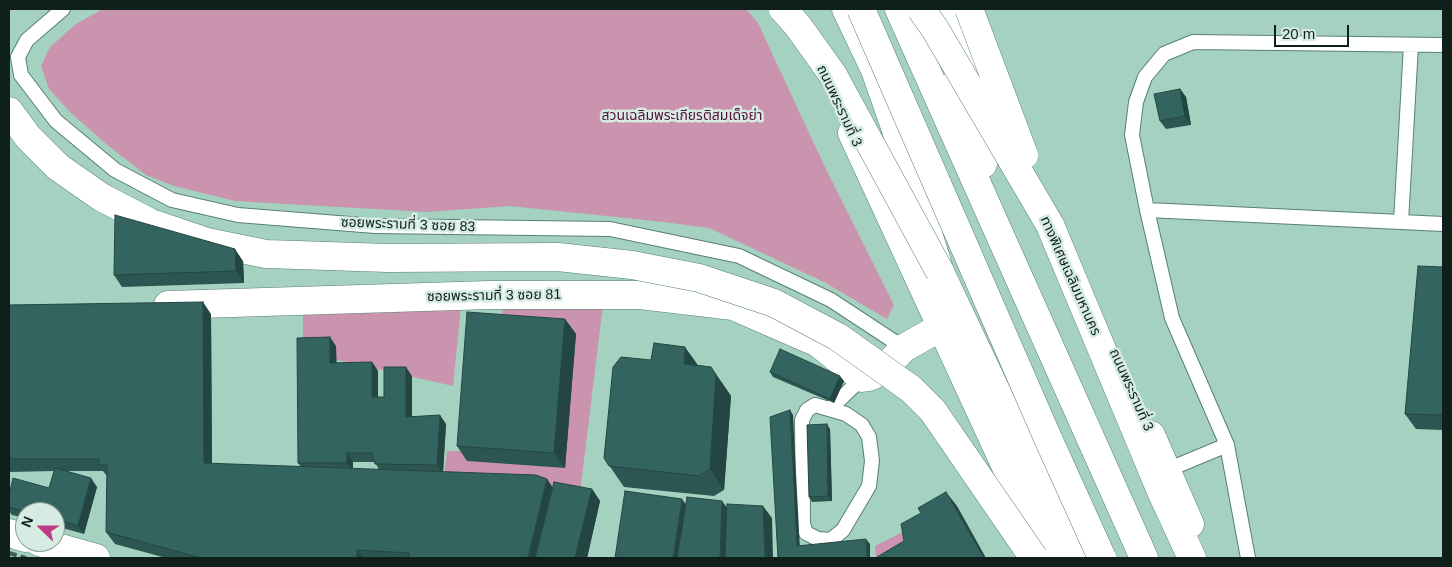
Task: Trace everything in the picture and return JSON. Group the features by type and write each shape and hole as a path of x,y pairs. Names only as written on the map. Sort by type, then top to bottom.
{"main road":[{"path":"783,9 798,26 833,75 940,272 1039,482 1072,558"},
{"name":"ถนนพระรามที่ 3","path":"794,9 1048,558"},
{"path":"846,9 878,79 896,130 940,272"},
{"path":"859,9 1109,558"},
{"path":"859,9 1102,558"},
{"path":"898,9 1144,558"},
{"name":"ทางพิเศษเฉลิมมหานคร","path":"921,9 935,29 1050,225 1161,491 1192,558"},
{"path":"938,9 984,167 1021,268 1151,558"},
{"name":"ถนนพระรามที่ 3","path":"945,9 1092,304 1167,470 1204,558"},
{"path":"969,9 1050,225"},
{"path":"9,111 28,137 58,167 101,196 151,223 207,242 266,254 388,258 558,257 623,264 699,278 774,303 838,337 911,389 933,411 1034,558"},
{"name":"ซอยพระรามที่ 3 ซอย 81","path":"147,305 489,295 640,295 732,306 818,343 862,378"},
{"path":"862,378 870,377 880,372 904,348 941,327"},
{"path":"65,549 96,558"}],"lane":[{"name":"ซอยพระรามที่ 3 ซอย 83","path":"63,9 27,40 18,57 20,75 56,121 115,170 172,200 238,215 375,226 610,229 739,256 831,300 904,348"},
{"path":"1248,558 1227,445 1172,318 1147,210 1132,135 1136,102 1145,77 1164,54 1193,42 1443,45"},
{"path":"1401,222 1411,45"},
{"path":"1147,210 1443,224"},
{"path":"830,409 862,378"},
{"path":"814,405 830,409 846,414 862,425 869,437 872,461 869,486 843,530 831,540 818,539 806,533 803,524 802,420 807,410 814,405"},
{"path":"1167,470 1227,445"}],"green space":[{"name":"สวนเฉลิมพระเกียรติสมเด็จย่า","path":"103,9 746,9 758,23 824,165 894,305 887,319 824,282 709,228 510,206 426,212 235,201 174,186 146,175 106,144 70,112 49,89 41,66 50,47 76,24"},
{"path":"603,305 580,493 444,478 447,451 478,451 503,307"},
{"path":"461,307 453,386 303,352 303,311"},
{"path":"921,523 934,558 876,558 875,546"}],"building":[{"path":"1180,89 1185,116 1160,121 1154,94"},
{"path":"115,215 235,249 236,271 114,275"},
{"path":"1418,266 1443,267 1443,415 1405,414"},
{"path":"203,302 204,463 536,475 547,479 528,558 409,558 409,553 357,550 357,558 201,558 106,532 107,465 99,465 99,459 9,459 9,305"},
{"path":"467,312 565,319 554,453 457,446"},
{"path":"330,337 330,363 372,362 372,397 384,397 384,367 406,367 406,417 440,415 437,465 375,464 372,453 347,453 347,463 298,463 297,338"},
{"path":"654,343 685,347 684,364 711,367 716,375 710,469 699,476 609,466 604,458 613,367 621,357 651,360"},
{"path":"780,349 840,376 830,399 770,372"},
{"path":"790,410 797,546 866,539 867,558 778,558 770,417"},
{"path":"827,424 828,496 809,497 807,425"},
{"path":"55,468 91,478 78,526 65,522 65,502 15,502 15,509 9,507 9,495 13,478 49,488"},
{"path":"554,482 592,489 575,558 535,558"},
{"path":"625,491 682,499 673,558 615,558"},
{"path":"946,492 984,558 877,557 904,541 901,524 921,513 918,508"},
{"path":"687,497 722,501 720,558 677,558"},
{"path":"727,504 763,506 765,558 725,558"}],"railway":[{"path":"9,553 26,558"}]}
